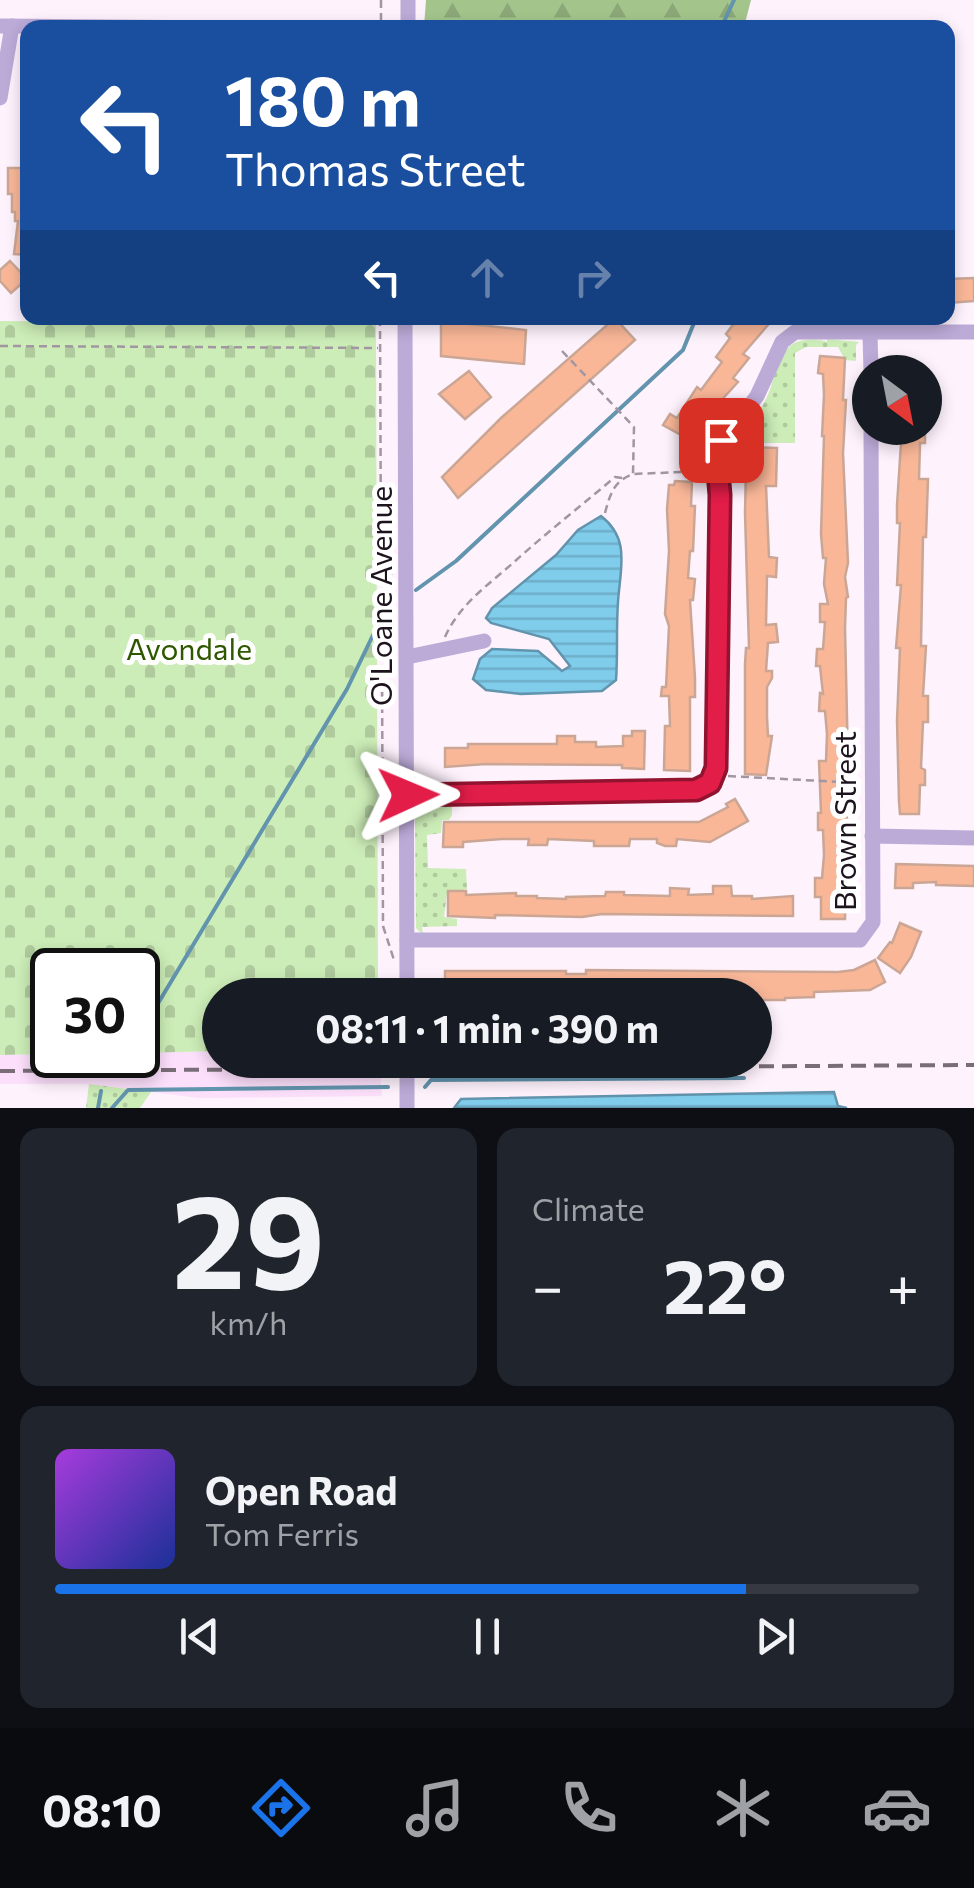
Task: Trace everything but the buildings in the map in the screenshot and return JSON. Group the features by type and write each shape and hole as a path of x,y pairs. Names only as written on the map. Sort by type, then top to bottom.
{"street":[{"path":"0,98 6,26"},
{"name":"O'Loane Avenue","path":"404,325 407,978"},
{"path":"408,795 696,790 706,786 715,775 716,449 721,440 757,396 787,337 802,332 974,332"},
{"path":"870,334 870,355"},
{"name":"Brown Street","path":"408,940 860,940 873,922 871,445"},
{"path":"407,657 484,641"},
{"path":"872,836 974,838"},
{"path":"407,1078 407,1108"}],"path":[{"path":"380,325 382,560 384,568 392,574 393,590"},
{"path":"0,346 380,348"},
{"path":"562,352 634,427 633,474"},
{"path":"440,650 449,628 485,585 615,478 718,471"},
{"path":"605,513 612,489 623,478"},
{"path":"392,642 382,658 382,926 399,970"},
{"path":"715,775 872,784"}],"shaded area":[{"path":"202,1051 202,1078 380,1078 382,1096 199,1098 89,1084 0,1084 0,1055 30,1054 30,1078 160,1078 160,1052"}],"green space":[{"path":"426,0 751,0 746,20 425,20"},
{"name":"Avondale","path":"0,321 20,321 20,325 376,325 378,978 202,978 202,1051 160,1052 160,948 30,948 30,1054 0,1055"},
{"path":"798,342 859,342 852,361 845,360 838,347 806,347 795,353 795,443 749,443 748,450 727,453 764,403 785,351"},
{"path":"423,801 425,805 426,801 452,801 452,815 449,820 442,820 441,833 427,835 428,868 466,869 467,889 447,893 444,917 457,919 457,926 422,927 423,935 416,928 415,822 416,806"},
{"path":"89,1084 151,1092 140,1108 86,1108"}],"water":[{"path":"601,516 617,534 622,555 616,680 602,691 521,694 486,690 473,679 480,659 492,649 538,651 562,671 570,666 549,639 491,623 486,618 492,608 556,555 578,530"},
{"path":"834,1092 838,1106 847,1108 454,1108 461,1099"}],"waterway":[{"path":"725,20 734,0"},
{"path":"416,590 456,561 683,350 693,325"},
{"path":"160,1000 347,689 374,633"},
{"path":"425,1087 431,1080 744,1078"},
{"path":"112,1108 128,1090 388,1087"},
{"path":"98,1108 101,1091"}],"railway":[{"path":"0,1071 974,1065"}],"route":[{"path":"408,795 696,790 710,783 716,768 720,495 716,449 721,440"}]}
